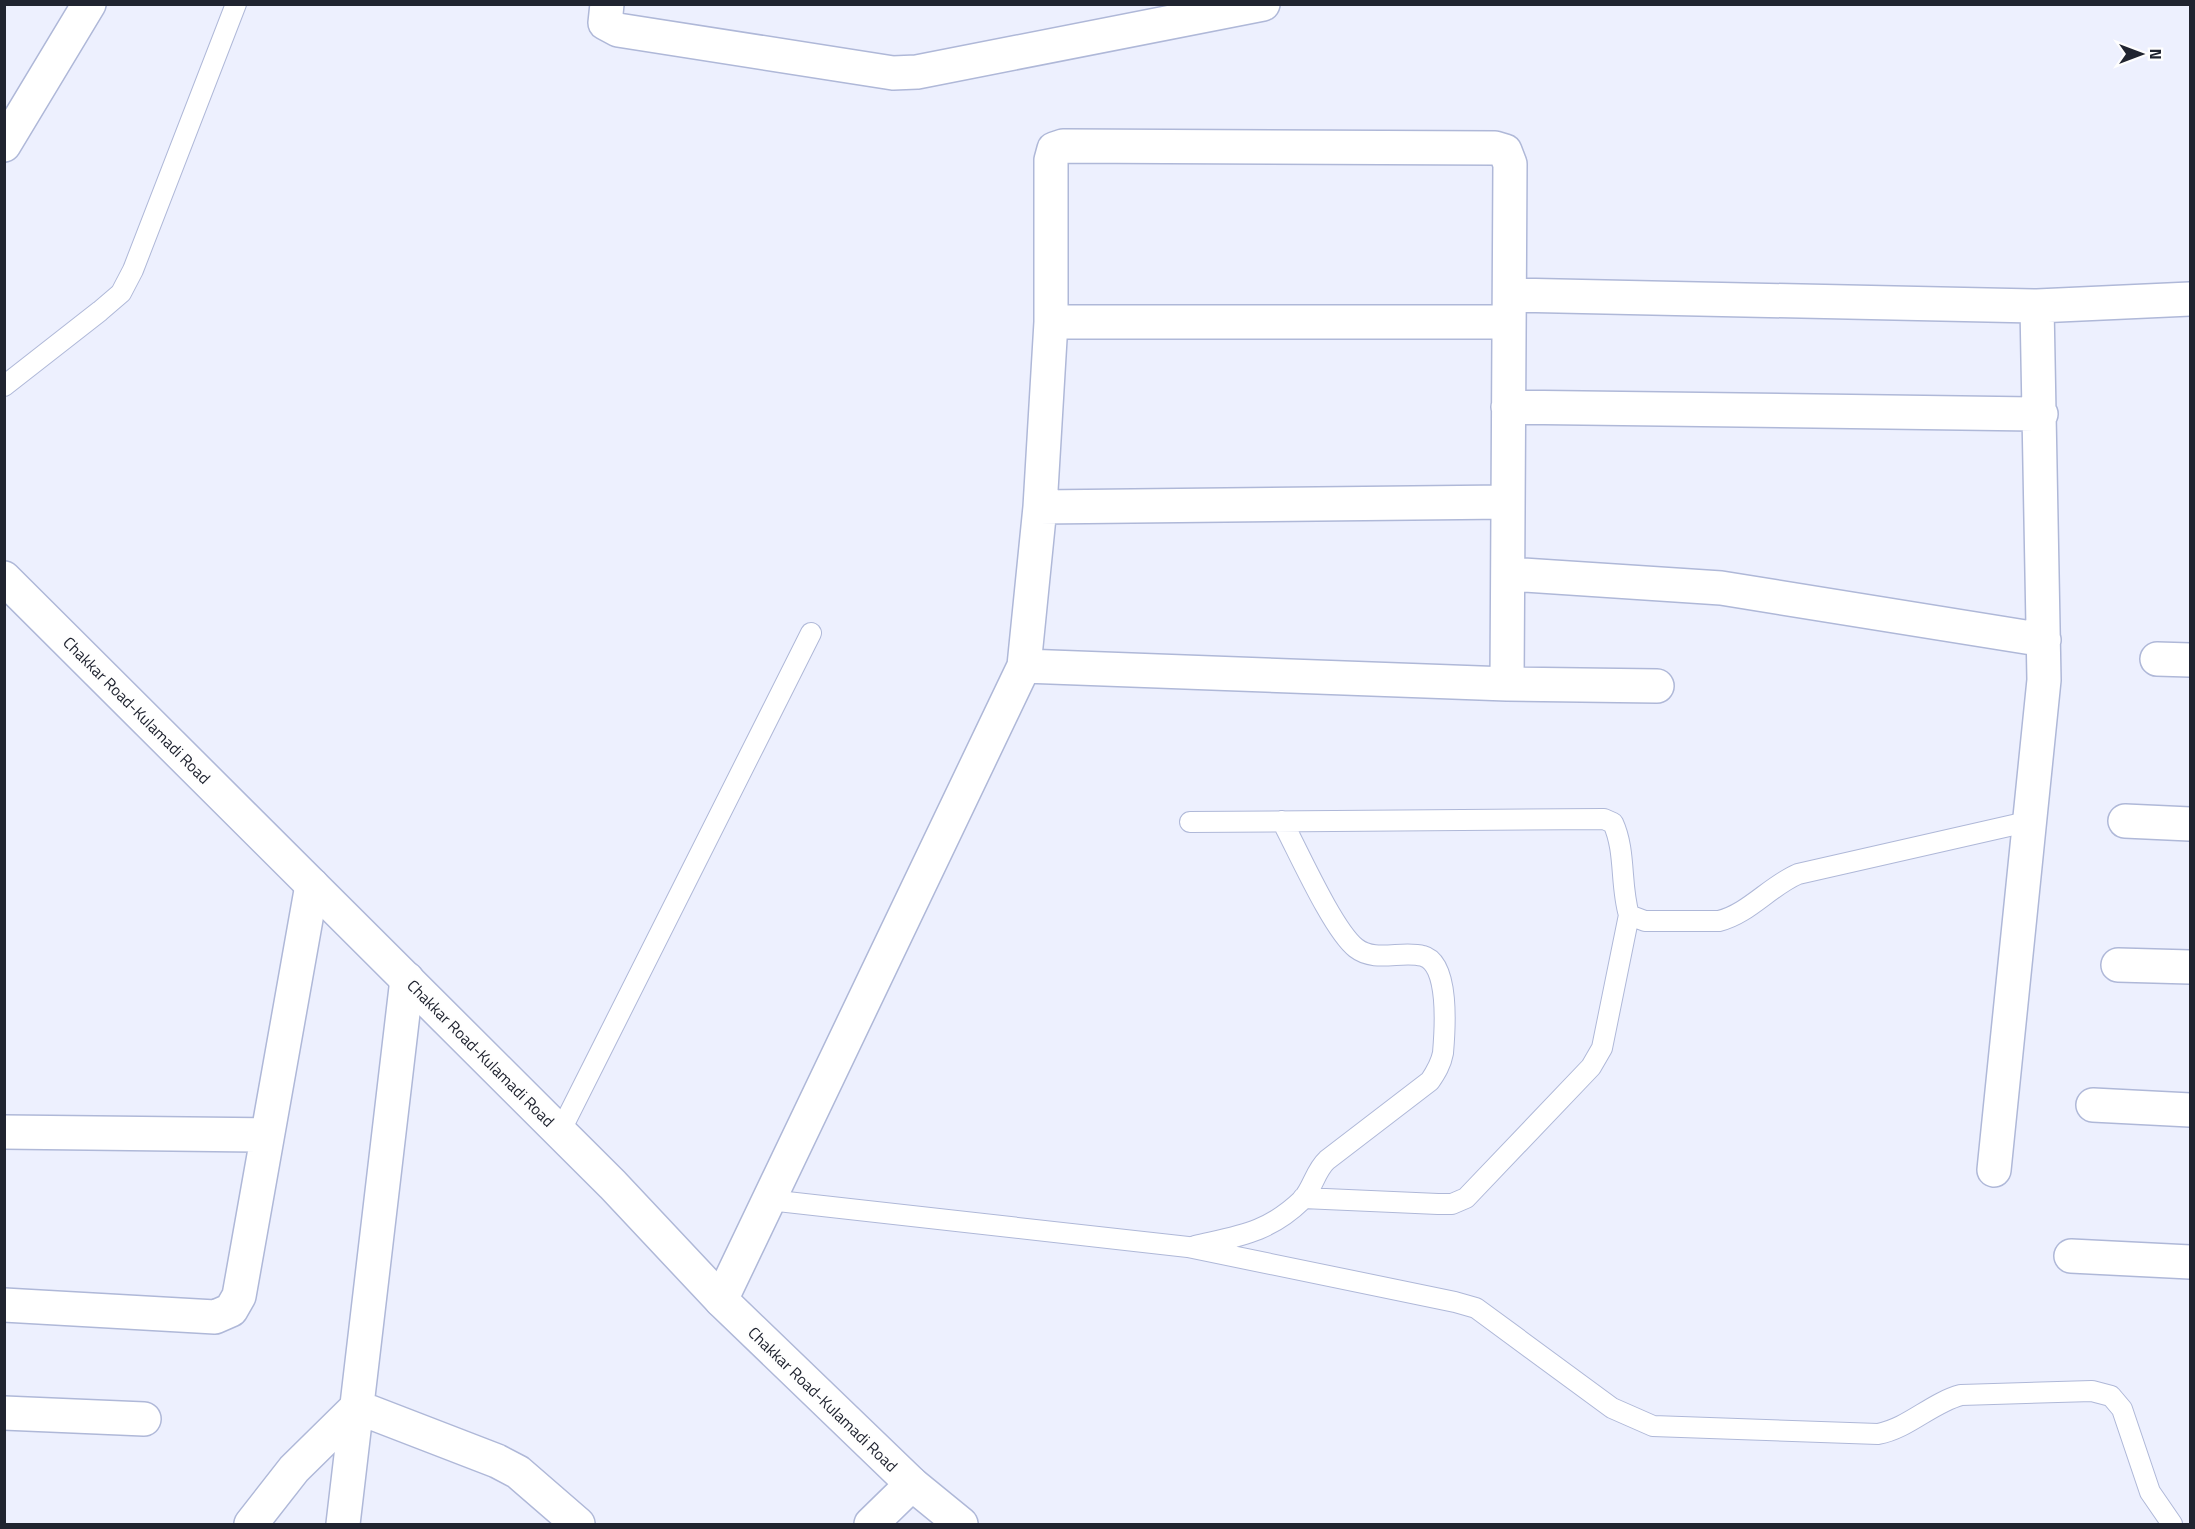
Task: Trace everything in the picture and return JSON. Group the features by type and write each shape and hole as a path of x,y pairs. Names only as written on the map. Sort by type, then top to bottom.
{"street":[{"path":"4,145 89,4"},
{"path":"606,4 605,22 618,30 893,73 917,72 1263,4"},
{"path":"721,1300 1024,666 1040,507 1051,322 1051,160 1054,149 1063,146 1495,148 1505,151 1510,164 1507,684"},
{"path":"1051,322 1509,309 2037,306 2190,299"},
{"path":"1994,1170 2044,680 2041,414 2037,306"},
{"path":"1508,407 2041,414"},
{"path":"1040,507 1507,502"},
{"path":"1508,574 1721,588 2044,640"},
{"name":"Chakkar Road-Kulamadi Road","path":"4,578 560,1131 721,1300 912,1484 961,1524"},
{"path":"2157,659 2190,660"},
{"path":"1024,666 1507,684 1656,686"},
{"path":"2125,821 2190,824"},
{"path":"4,1305 214,1317 231,1310 239,1296 312,885"},
{"path":"2118,965 2190,967"},
{"path":"343,1524 407,979"},
{"path":"2093,1105 2190,1110"},
{"path":"4,1132 267,1136"},
{"path":"2071,1256 2190,1262"},
{"path":"252,1524 294,1469 357,1407"},
{"path":"357,1407 497,1461 518,1472 578,1524"},
{"path":"4,1413 144,1419"},
{"path":"871,1524 912,1484"}],"lane":[{"path":"4,386 121,293 134,270 236,4"},
{"path":"560,1131 811,633"},
{"path":"1190,822 1604,819 1613,823 1618,835 1625,901 1629,915 1602,1048 1591,1066 1466,1198 1452,1204 1303,1198"},
{"path":"1188,1247 1263,1229 1303,1198 1319,1167 1430,1081 1438,1069 1443,1053 1443,980 1436,964 1424,956 1373,955 1357,949 1342,932 1282,822"},
{"path":"1629,915 1645,921 1719,921 1730,918 1781,881 1798,874 2031,822"},
{"path":"769,1200 1188,1247 1476,1308 1612,1408 1653,1426 1870,1435 1892,1431 1948,1399 1961,1395 2092,1391 2111,1396 2122,1409 2150,1492 2172,1524"}]}
